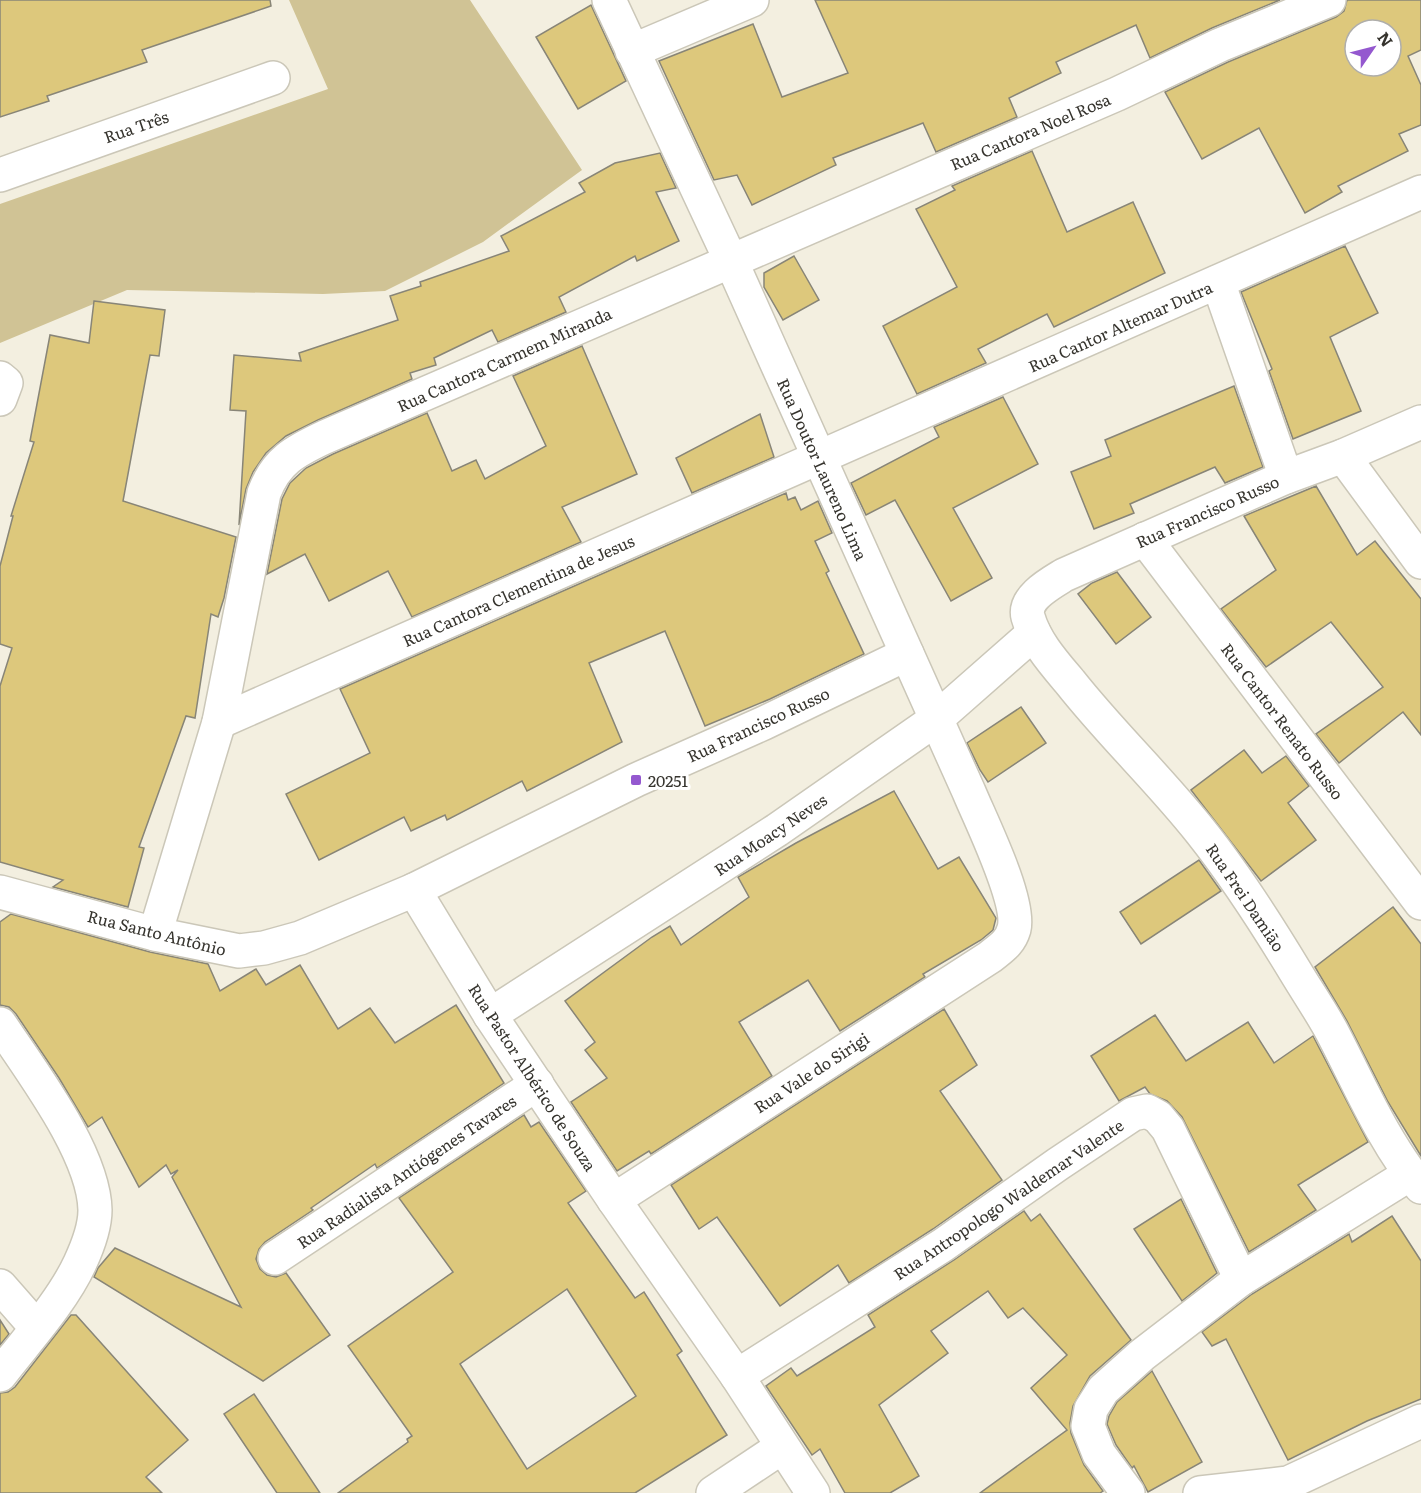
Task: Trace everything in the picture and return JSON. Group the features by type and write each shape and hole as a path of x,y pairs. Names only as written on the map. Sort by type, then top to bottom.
{"street":[{"name":"Rua Doutor Laureno Lima","path":"609,0 730,261 1004,874 1015,924 1008,943"},
{"path":"632,51 752,0"},
{"name":"Rua Cantora Noel Rosa","path":"730,261 1117,94 1220,45 1329,0"},
{"name":"Rua Três","path":"0,175 273,78"},
{"name":"Rua Cantor Altemar Dutra","path":"818,458 1421,192"},
{"name":"Rua Cantora Carmem Miranda","path":"219,723 261,507 268,484 281,462 325,437 730,261"},
{"path":"1218,282 1286,477"},
{"name":"Rua Francisco Russo","path":"1034,633 1028,613 1029,607 1039,592 1064,575 1286,477 1343,456 1421,422"},
{"path":"1343,456 1421,562"},
{"name":"Rua Cantora Clementina de Jesus","path":"219,723 818,458"},
{"name":"Rua Cantor Renato Russo","path":"1145,539 1421,903"},
{"name":"Rua Moacy Neves","path":"490,1015 777,830 935,720 1034,633"},
{"name":"Rua Frei Damião","path":"1034,633 1053,662 1081,696 1201,832 1256,907 1329,1027 1374,1114 1416,1180"},
{"name":"Rua Francisco Russo","path":"414,890 636,780 764,723 907,654"},
{"path":"155,934 219,723"},
{"name":"Rua Santo Antônio","path":"0,892 155,934 239,951 264,948 300,938 414,890"},
{"name":"Rua Pastor Albérico de Souza","path":"414,890 490,1015 614,1200 737,1376 813,1493"},
{"name":"Rua Vale do Sirigi","path":"614,1200 947,985 1008,943"},
{"path":"0,1024 74,1140 90,1181 95,1210 90,1236 80,1264 55,1306 0,1375"},
{"name":"Rua Radialista Antiógenes Tavares","path":"275,1258 537,1084"},
{"name":"Rua Antropologo Waldemar Valente","path":"737,1376 944,1245 1058,1164 1120,1122 1141,1111 1147,1111 1158,1117 1168,1129 1241,1279"},
{"path":"1128,1493 1110,1471 1088,1426 1091,1409 1103,1390 1134,1361 1241,1279 1416,1180"},
{"path":"0,1286 36,1327"},
{"path":"1200,1493 1294,1488 1421,1421"},
{"path":"713,1493 782,1447"}],"shaded area":[{"path":"289,0 470,0 582,170 483,242 385,291 323,294 127,290 0,343 0,204 328,89"}],"building":[{"path":"0,0 270,0 271,6 142,50 147,62 47,96 49,101 0,117"},
{"path":"815,0 1280,0 1212,28 1150,58 1136,25 1056,62 1061,73 1009,98 1017,117 936,152 923,123 833,158 836,165 752,205 737,175 714,180 659,61 753,24 782,97 848,73"},
{"path":"1347,0 1421,0 1421,50 1408,56 1421,85 1421,125 1399,134 1408,151 1338,186 1342,192 1305,213 1259,128 1202,159 1165,92 1228,62 1336,17 1344,11"},
{"path":"591,5 626,81 578,109 536,37"},
{"path":"1032,151 1067,232 1133,202 1165,273 1054,327 1047,314 978,349 986,363 917,394 883,326 957,287 916,209 955,190 952,186"},
{"path":"660,153 676,188 656,192 679,241 637,261 635,256 559,297 566,312 498,342 492,330 434,358 436,365 410,373 412,379 286,436 266,453 253,472 246,489 239,525 246,411 230,410 234,355 301,361 299,353 398,320 390,296 421,286 420,282 509,251 501,236 585,192 579,183 615,163"},
{"path":"1345,246 1378,313 1330,337 1361,411 1293,439 1269,371 1272,369 1241,292"},
{"path":"794,256 819,300 783,320 764,287 764,273"},
{"path":"94,301 165,310 159,356 150,355 123,501 236,537 218,617 211,614 195,718 186,716 139,847 144,848 128,907 53,887 63,880 0,862 0,686 12,648 0,644 0,566 13,516 11,516 34,442 30,441 50,335 89,343"},
{"path":"582,346 637,474 562,507 581,542 412,617 388,571 329,601 305,554 267,574 282,499 290,483 306,468 427,413 452,471 476,460 485,479 546,446 513,376"},
{"path":"1234,386 1263,467 1225,483 1215,467 1130,504 1134,513 1094,529 1071,472 1111,456 1105,440"},
{"path":"1003,397 1038,464 953,508 992,578 951,601 895,500 866,515 851,483 939,437 934,427"},
{"path":"760,414 774,457 692,493 676,458"},
{"path":"1316,486 1357,555 1375,541 1421,599 1421,735 1403,712 1339,763 1316,734 1383,687 1331,622 1266,667 1221,609 1276,570 1244,516"},
{"path":"786,493 788,500 795,497 801,510 818,501 832,533 815,541 829,571 826,573 864,654 770,699 705,726 665,631 589,663 622,742 527,791 522,781 447,820 445,815 411,831 404,817 319,860 286,794 370,753 340,689"},
{"path":"1117,572 1151,617 1116,644 1078,594 1092,583"},
{"path":"1021,707 1046,743 988,782 967,743"},
{"path":"1244,750 1262,773 1286,756 1309,786 1288,803 1316,840 1261,881 1191,790"},
{"path":"894,791 938,869 959,857 996,918 993,930 981,940 923,974 925,977 840,1031 808,980 739,1022 772,1076 651,1154 649,1151 617,1171 571,1102 607,1078 585,1050 595,1042 565,1001 670,926 681,945 749,897 738,877"},
{"path":"1199,860 1221,891 1141,944 1120,912"},
{"path":"1393,907 1421,944 1421,1156 1388,1102 1347,1021 1315,967"},
{"path":"11,914 150,952 208,964 220,991 256,969 266,985 300,965 338,1029 370,1008 395,1043 456,1005 504,1083 377,1168 375,1164 311,1208 313,1210 265,1242 259,1249 256,1259 260,1269 267,1275 276,1277 286,1273 330,1335 263,1381 94,1277 98,1268 115,1248 241,1307 172,1177 178,1170 171,1174 166,1165 139,1187 102,1117 88,1127 59,1078 16,1014 9,1007 0,1005 0,922"},
{"path":"944,1009 977,1065 940,1091 1002,1180 933,1229 849,1283 838,1265 780,1306 717,1217 699,1229 671,1185"},
{"path":"1155,1015 1186,1061 1248,1022 1274,1063 1313,1036 1368,1142 1298,1185 1316,1210 1249,1252 1182,1117 1167,1101 1150,1094 1145,1087 1119,1101 1091,1056"},
{"path":"524,1115 531,1127 539,1122 586,1191 568,1203 635,1298 644,1292 682,1351 677,1355 727,1435 635,1493 338,1493 408,1442 407,1439 412,1436 348,1346 453,1272 399,1198","holes":["567,1289 636,1396 527,1469 460,1364"]},
{"path":"1181,1199 1217,1273 1182,1301 1134,1229"},
{"path":"1024,1211 1031,1221 1040,1214 1131,1340 1090,1376 1073,1406 1071,1433 1084,1465 1103,1491 1100,1493 980,1493 1067,1430 1031,1388 1067,1355 1023,1308 1008,1318 988,1291 931,1331 948,1353 879,1405 919,1476 890,1493 845,1493 820,1449 812,1455 766,1386 791,1368 797,1376 875,1327 868,1315 954,1260"},
{"path":"1392,1216 1421,1261 1421,1399 1367,1421 1288,1460 1226,1339 1212,1346 1202,1332 1252,1294 1349,1234 1352,1242"},
{"path":"71,1315 76,1315 188,1440 146,1477 162,1493 0,1493 0,1393 8,1392 15,1387"},
{"path":"0,1320 9,1334 0,1345"},
{"path":"1152,1371 1202,1462 1148,1492 1134,1466 1132,1468 1116,1445 1107,1424 1117,1402"},
{"path":"254,1394 320,1493 277,1493 224,1414"}],"place":[{"name":"20251","path":"636,780"}]}
